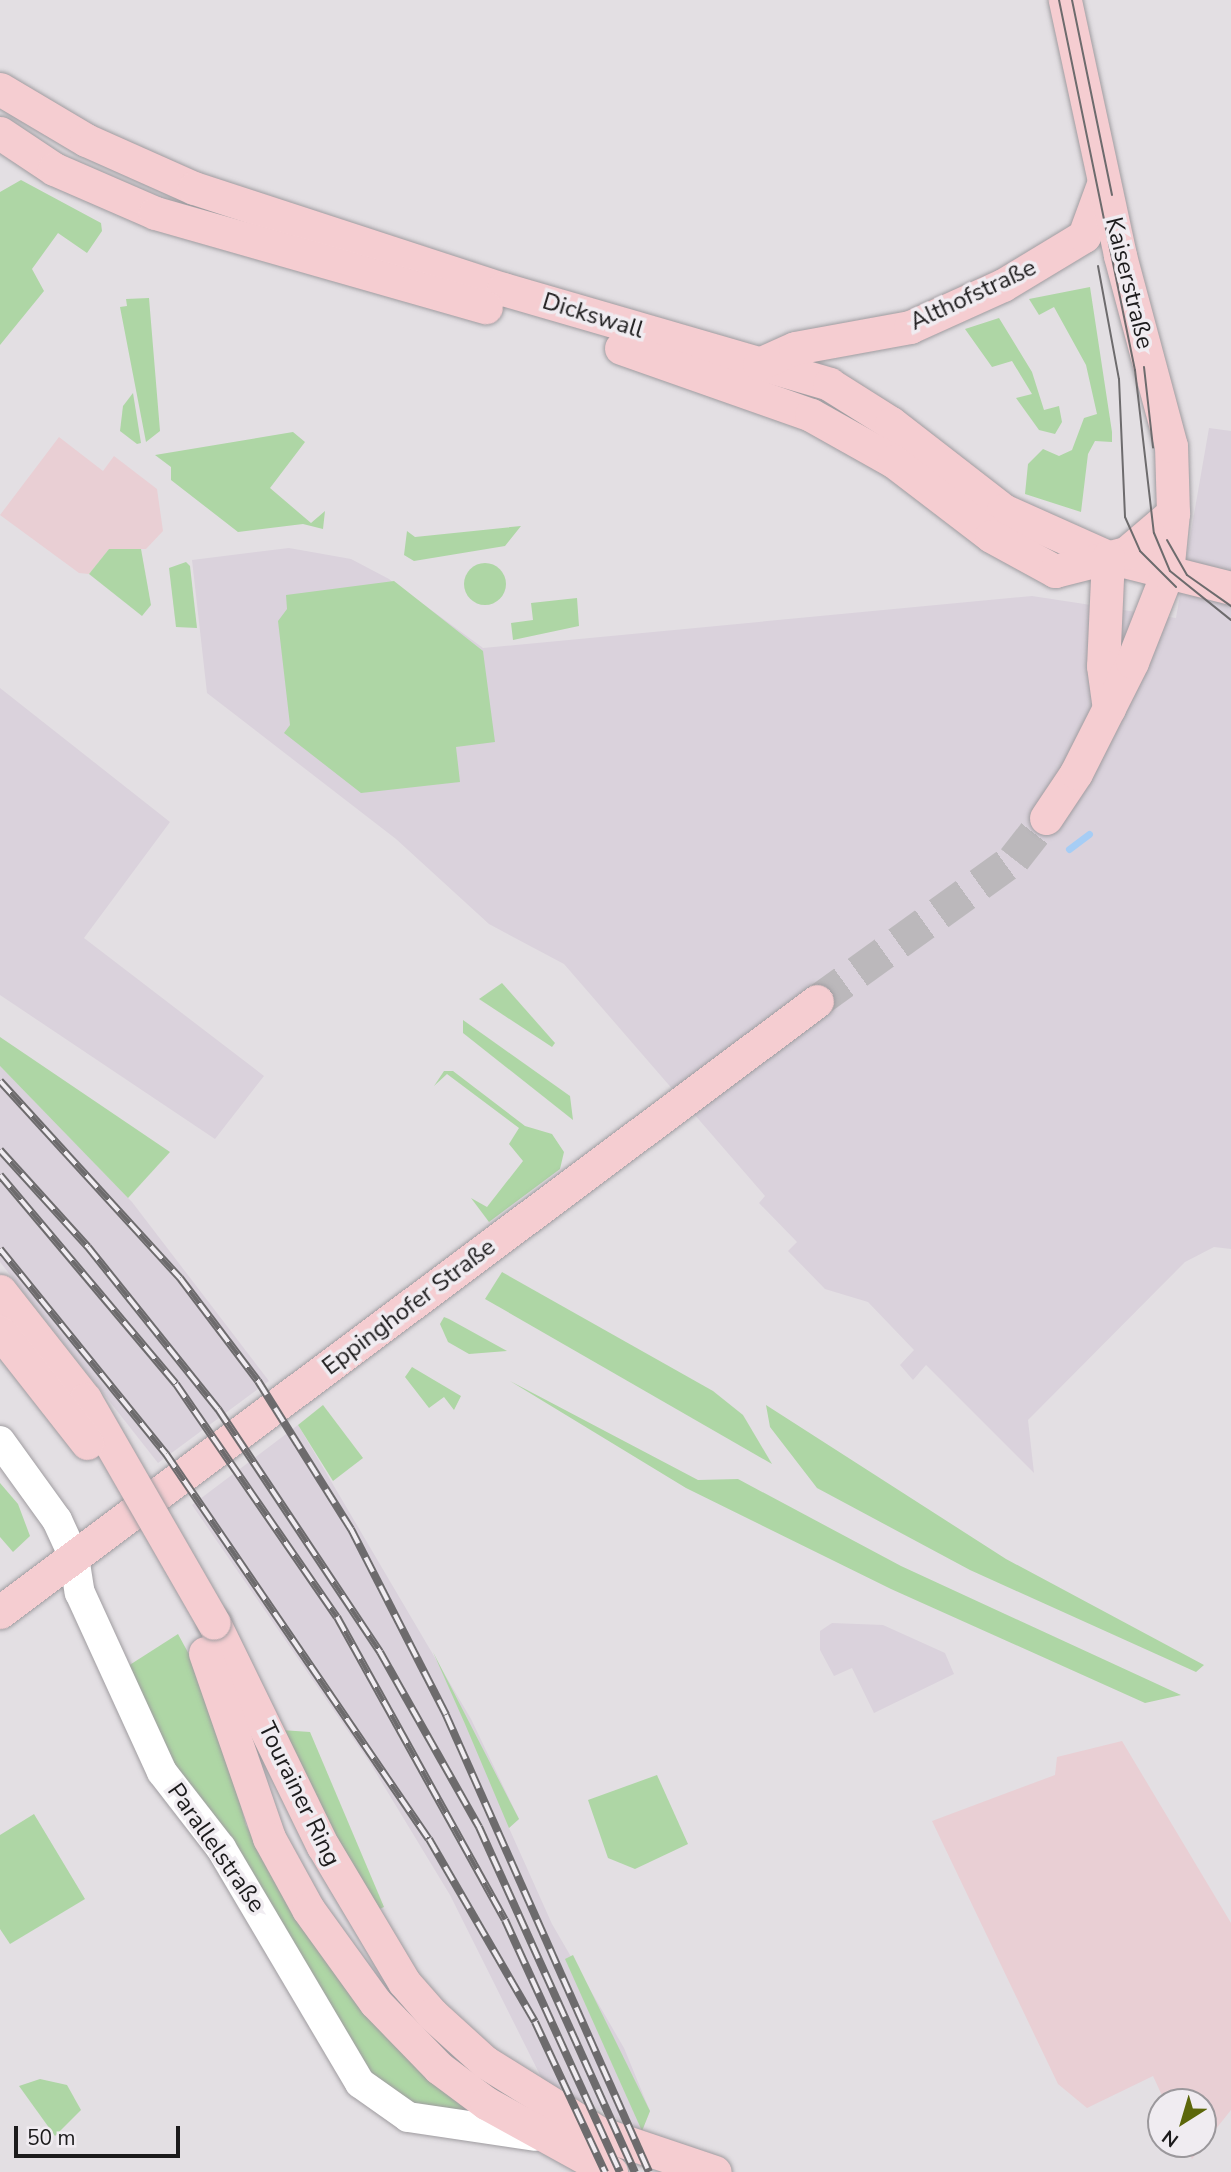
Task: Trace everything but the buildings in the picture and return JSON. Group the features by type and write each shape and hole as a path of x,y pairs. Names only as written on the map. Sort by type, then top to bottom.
{"main road":[{"name":"Kaiserstraße","path":"1065,0 1104,182 1171,446 1173,513 1168,568"},
{"name":"Dickswall","path":"0,89 86,140 194,188 503,289 759,364 845,393 1003,510 1108,557 1168,568 1231,588"},
{"name":"Dickswall","path":"0,133 54,169 155,213 452,296 797,408 893,461 991,536 1055,572 1085,568 1108,557"},
{"name":"Althofstraße","path":"759,364 795,348 910,327 1003,285 1084,236 1102,201 1104,182"},
{"path":"1110,709 1103,666 1108,557 1137,547 1173,513"},
{"path":"1045,818 1110,709 1168,568"},
{"name":"Eppinghofer Straße","path":"0,1612 817,1001"},
{"name":"Tourainer Ring","path":"0,1291 99,1421 204,1628 323,1846 404,1982 432,2014 485,2062 586,2126 715,2172"},
{"name":"Tourainer Ring","path":"0,1332 97,1457 204,1628 269,1838 328,1940 375,2002 439,2068 536,2136 611,2172"}],"street":[{"name":"Parallelstraße","path":"0,1441 57,1520 74,1557 80,1593 162,1772 272,1929 316,2016 360,2083 408,2117 536,2136"}],"shaded area":[{"path":"1209,428 1231,431 1231,1249 1214,1247 1185,1262 1028,1420 1034,1473 926,1365 913,1380 900,1365 914,1350 868,1302 825,1289 788,1251 797,1242 759,1203 765,1196 564,964 489,924 396,839 207,693 192,560 289,548 351,559 389,579 483,648 1032,596 1176,618"},
{"path":"59,437 103,471 114,456 157,489 163,531 146,549 109,549 89,574 79,573 0,515"},
{"path":"0,688 170,822 84,938 264,1076 215,1139 0,995"},
{"path":"0,1066 132,1202 269,1381 158,1463 0,1262"},
{"path":"298,1425 471,1719 519,1819 509,1828 552,1924 624,2048 650,2111 642,2131 543,2081 450,1895 370,1763 192,1505"},
{"path":"832,1623 883,1625 945,1653 954,1674 874,1713 852,1668 834,1676 820,1650 820,1631"},
{"path":"1122,1741 1231,1923 1231,2110 1217,2128 1217,2088 1159,2088 1153,2076 1087,2108 1058,2084 932,1821 1055,1775 1057,1757"}],"green space":[{"path":"21,180 101,223 102,231 87,253 58,233 32,269 44,291 0,345 0,192"},
{"path":"1090,287 1112,442 1095,441 1088,454 1081,512 1025,494 1028,464 1043,449 1059,456 1072,450 1084,418 1097,414 1086,365 1054,307 1039,315 1029,299"},
{"path":"149,298 160,431 146,442 120,307 127,306 126,299"},
{"path":"999,318 1032,372 1044,410 1059,406 1062,422 1055,434 1039,430 1016,398 1032,394 1012,361 992,367 965,329"},
{"path":"133,393 141,443 137,444 120,431 123,406"},
{"path":"293,432 305,442 270,488 311,523 325,511 323,529 303,524 238,532 171,480 171,467 155,455"},
{"path":"521,526 505,546 414,561 404,555 407,531 415,537"},
{"path":"109,549 141,549 151,605 142,616 89,574"},
{"path":"186,562 190,566 197,628 176,627 169,568"},
{"path":"485,563 500,569 506,584 500,599 485,605 470,599 464,584 470,569"},
{"path":"394,581 483,651 495,742 456,747 460,782 361,793 284,733 290,725 278,621 287,609 286,595"},
{"path":"577,598 579,626 513,640 511,623 533,620 531,603"},
{"path":"502,983 555,1043 552,1047 479,999"},
{"path":"463,1020 570,1096 573,1120 463,1033"},
{"path":"0,1037 170,1152 128,1198 0,1066"},
{"path":"444,1071 453,1071 525,1126 552,1134 564,1152 560,1169 489,1222 471,1198 487,1207 523,1161 509,1144 519,1128 447,1074 434,1086"},
{"path":"502,1272 713,1391 743,1415 772,1464 485,1299"},
{"path":"444,1317 507,1351 469,1354 448,1342 440,1324"},
{"path":"412,1367 461,1396 454,1410 444,1397 429,1408 405,1377"},
{"path":"510,1381 698,1480 738,1479 901,1566 1181,1695 1145,1703 891,1589 686,1488"},
{"path":"323,1405 363,1458 333,1481 298,1425"},
{"path":"766,1405 1006,1559 1204,1665 1196,1672 970,1570 817,1488 770,1427"},
{"path":"0,1483 18,1504 30,1536 13,1552 0,1537"},
{"path":"178,1634 211,1695 246,1825 300,1924 483,2116 410,2102 356,2066 168,1756 128,1666"},
{"path":"433,1652 519,1819 509,1828 465,1724"},
{"path":"281,1730 310,1732 384,1907 375,1911"},
{"path":"657,1775 688,1844 635,1869 608,1858 588,1800"},
{"path":"34,1814 85,1899 10,1944 0,1929 0,1835"},
{"path":"573,1955 650,2111 642,2131 565,1959"},
{"path":"40,2079 67,2085 81,2110 55,2136 19,2086"}],"waterway":[{"path":"1069,849 1089,834"}],"tunnel":[{"path":"817,1001 1014,859 1046,818"}],"tram line":[{"path":"1059,0 1135,370 1154,533 1170,571 1231,620"},
{"path":"1072,0 1112,195"},
{"path":"1098,266 1119,379 1125,517 1140,551 1176,587"},
{"path":"1144,367 1153,447"},
{"path":"1167,540 1187,575 1231,606"}],"railway":[{"path":"0,1081 180,1278 258,1381 351,1529 446,1715 649,2172"},
{"path":"0,1150 88,1247 218,1409 380,1652 479,1827 635,2172"},
{"path":"0,1175 176,1384 337,1617 505,1920 620,2172"},
{"path":"0,1249 166,1454 429,1839 535,2022 605,2172"}]}
